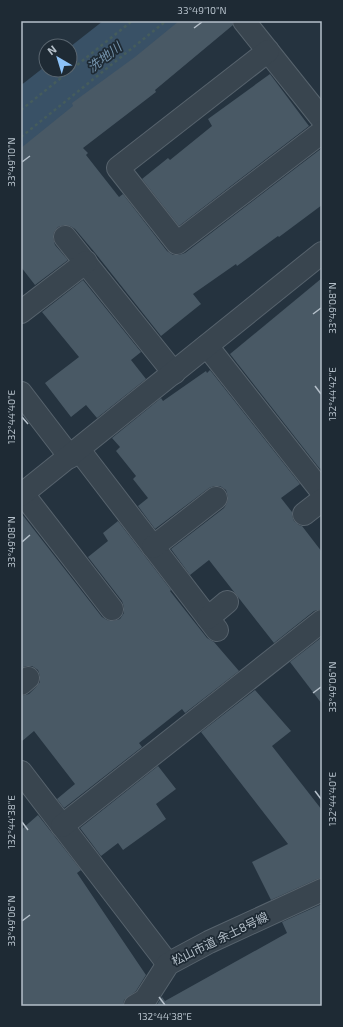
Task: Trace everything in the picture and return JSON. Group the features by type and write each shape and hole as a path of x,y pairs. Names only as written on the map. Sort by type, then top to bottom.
{"street":[{"path":"244,21 322,118"},
{"path":"268,51 118,168 177,244 322,132"},
{"path":"65,237 174,373"},
{"path":"112,609 22,494 74,454 322,253"},
{"path":"21,312 86,262"},
{"path":"207,346 322,492"},
{"path":"21,393 153,547 212,624 227,602"},
{"path":"153,547 216,498"},
{"path":"304,514 322,500"},
{"path":"62,826 322,621"},
{"path":"21,772 168,964"},
{"name":"松山市道 余土8号線","path":"135,1006 145,1000 168,964 209,942 322,890"}],"path":[{"path":"21,110 132,21"},
{"path":"21,136 166,21"}],"building":[{"path":"179,21 232,21 233,25 155,90 156,92 83,148 88,153 86,155 119,197 123,194 167,251 173,255 185,253 322,148 322,205 237,266 236,264 193,294 201,304 161,336 96,254 75,229 70,226 64,225 58,227 54,232 53,238 55,245 68,260 35,285 21,267 21,148 73,106 72,103 135,57"},
{"path":"270,74 309,126 179,226 142,179 168,158 170,160 212,126 208,119"},
{"path":"322,278 322,467 320,469 230,354"},
{"path":"83,280 141,352 131,360 146,379 97,418 86,405 71,417 45,383 79,357 42,312"},
{"path":"210,370 300,484 281,498 292,512 294,521 302,526 322,552 322,609 314,611 274,643 209,560 190,575 171,549 224,508 228,497 226,490 220,486 209,488 155,529 138,506 148,498 133,479 136,476 116,451 120,447 112,438 161,398 163,401 206,371 207,373"},
{"path":"21,513 102,617 113,621 120,619 124,613 122,601 88,557 108,541 103,533 118,521 207,638 214,642 239,671 185,713 182,709 139,743 142,747 64,808 57,799 75,784 34,731 21,742 21,696 29,694 36,687 40,682 40,676 38,670 32,666 21,668"},
{"path":"322,637 322,704 290,662"},
{"path":"255,690 291,731 272,746 322,810 322,878 271,900 252,862 288,844 201,732"},
{"path":"158,766 176,789 156,804 166,819 123,850 118,843 101,856 80,828"},
{"path":"38,815 81,870 77,873 146,975 136,991 124,1000 123,1006 21,1006 21,830"},
{"path":"322,904 322,1006 156,1006 162,997 165,1001 287,933 282,922"}],"waterway":[{"name":"洗地川","path":"21,122 150,21"}]}
